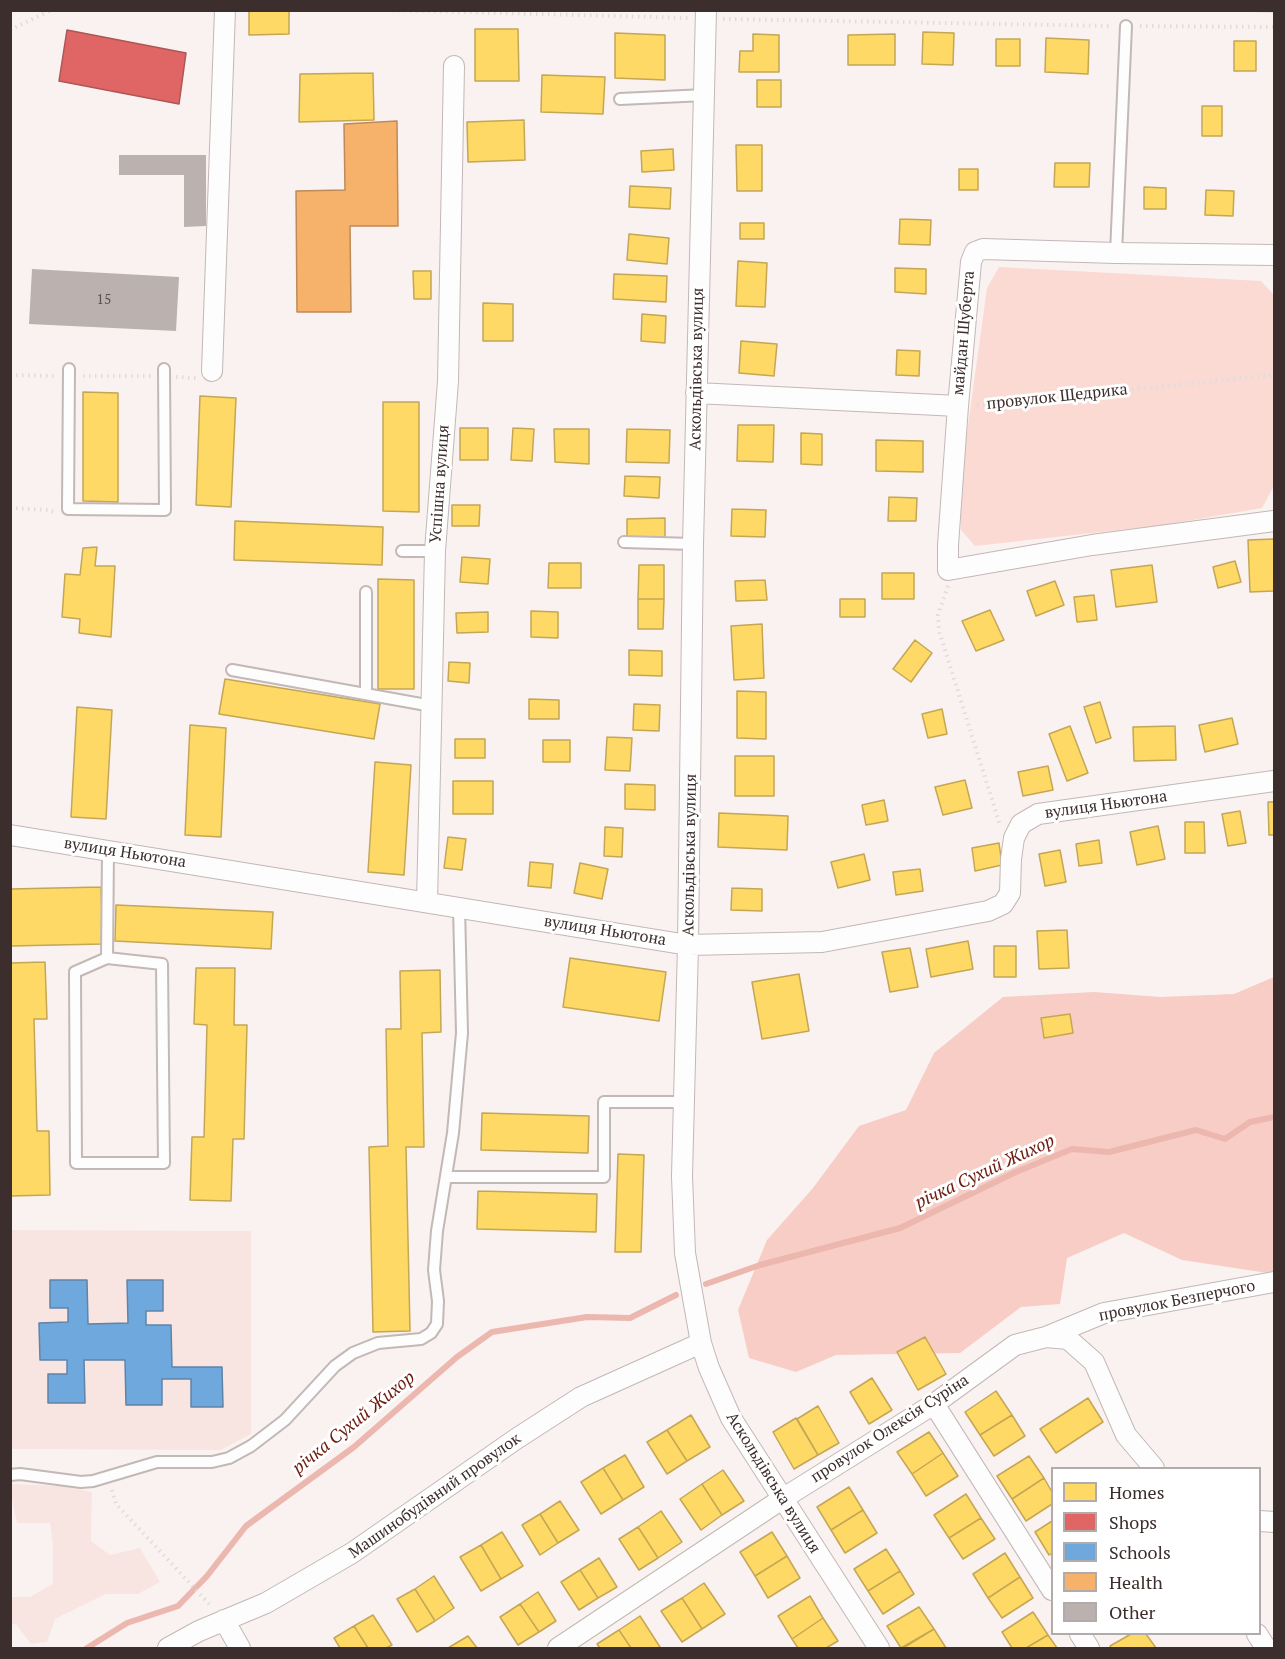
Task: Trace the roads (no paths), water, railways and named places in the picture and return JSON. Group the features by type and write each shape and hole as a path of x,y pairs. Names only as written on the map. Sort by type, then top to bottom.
{"street":[{"path":"212,371 225,10"},
{"name":"Аскольдівська вулиця","path":"706,14 696,393 688,945 683,1102 682,1176 685,1253 701,1343 709,1368 731,1418 870,1646"},
{"name":"Успішна вулиця","path":"428,902 435,551 447,381 454,66"},
{"name":"майдан Шуберта","path":"1275,255 983,249 975,252 970,262 948,570 1092,545 1275,521"},
{"path":"696,393 958,406"},
{"name":"вулиця Ньютона","path":"10,835 688,945 822,942 988,911 1003,904 1010,893 1014,838 1021,824 1038,814 1275,781"},
{"name":"провулок Безперчого","path":"1046,1336 1104,1313 1275,1282"},
{"path":"1046,1336 1068,1339 1094,1362 1126,1435 1153,1467"},
{"name":"провулок Олексія Суріна","path":"558,1648 782,1499 934,1404 1015,1345 1046,1336"},
{"name":"Машинобудівний провулок","path":"168,1648 224,1620 266,1603 352,1553 516,1439 581,1397 701,1343"},
{"path":"934,1404 1051,1587"},
{"path":"224,1620 240,1648"},
{"path":"1081,1635 1089,1648"},
{"path":"1258,1635 1266,1648"}],"lane":[{"path":"1116,253 1126,26"},
{"path":"621,99 705,95"},
{"path":"69,373 68,509 165,510 164,373"},
{"path":"624,542 693,543"},
{"path":"402,551 435,551"},
{"path":"366,592 366,694"},
{"path":"232,670 432,706"},
{"path":"107,958 108,851"},
{"path":"10,1475 20,1474 81,1482 93,1481 157,1462 212,1462 229,1458 251,1446 285,1420 335,1366 353,1353 378,1344 421,1339 431,1333 437,1324 438,1301 434,1270 437,1231 453,1133 462,1033 459,907"},
{"path":"107,958 162,964 164,1163 76,1163 75,972 107,958"},
{"path":"446,1177 604,1177 604,1102 683,1102"}],"waterway":[{"name":"річка Сухий Жихор","path":"706,1284 760,1265 900,1228 1016,1172 1072,1149 1109,1152 1196,1130 1225,1139 1250,1122 1274,1117"},
{"name":"річка Сухий Жихор","path":"87,1648 127,1623 178,1606 207,1576 246,1526 354,1447 457,1357 492,1332 587,1317 630,1318 676,1295"}],"tram line":[{"path":"1215,10 1274,12"}]}
